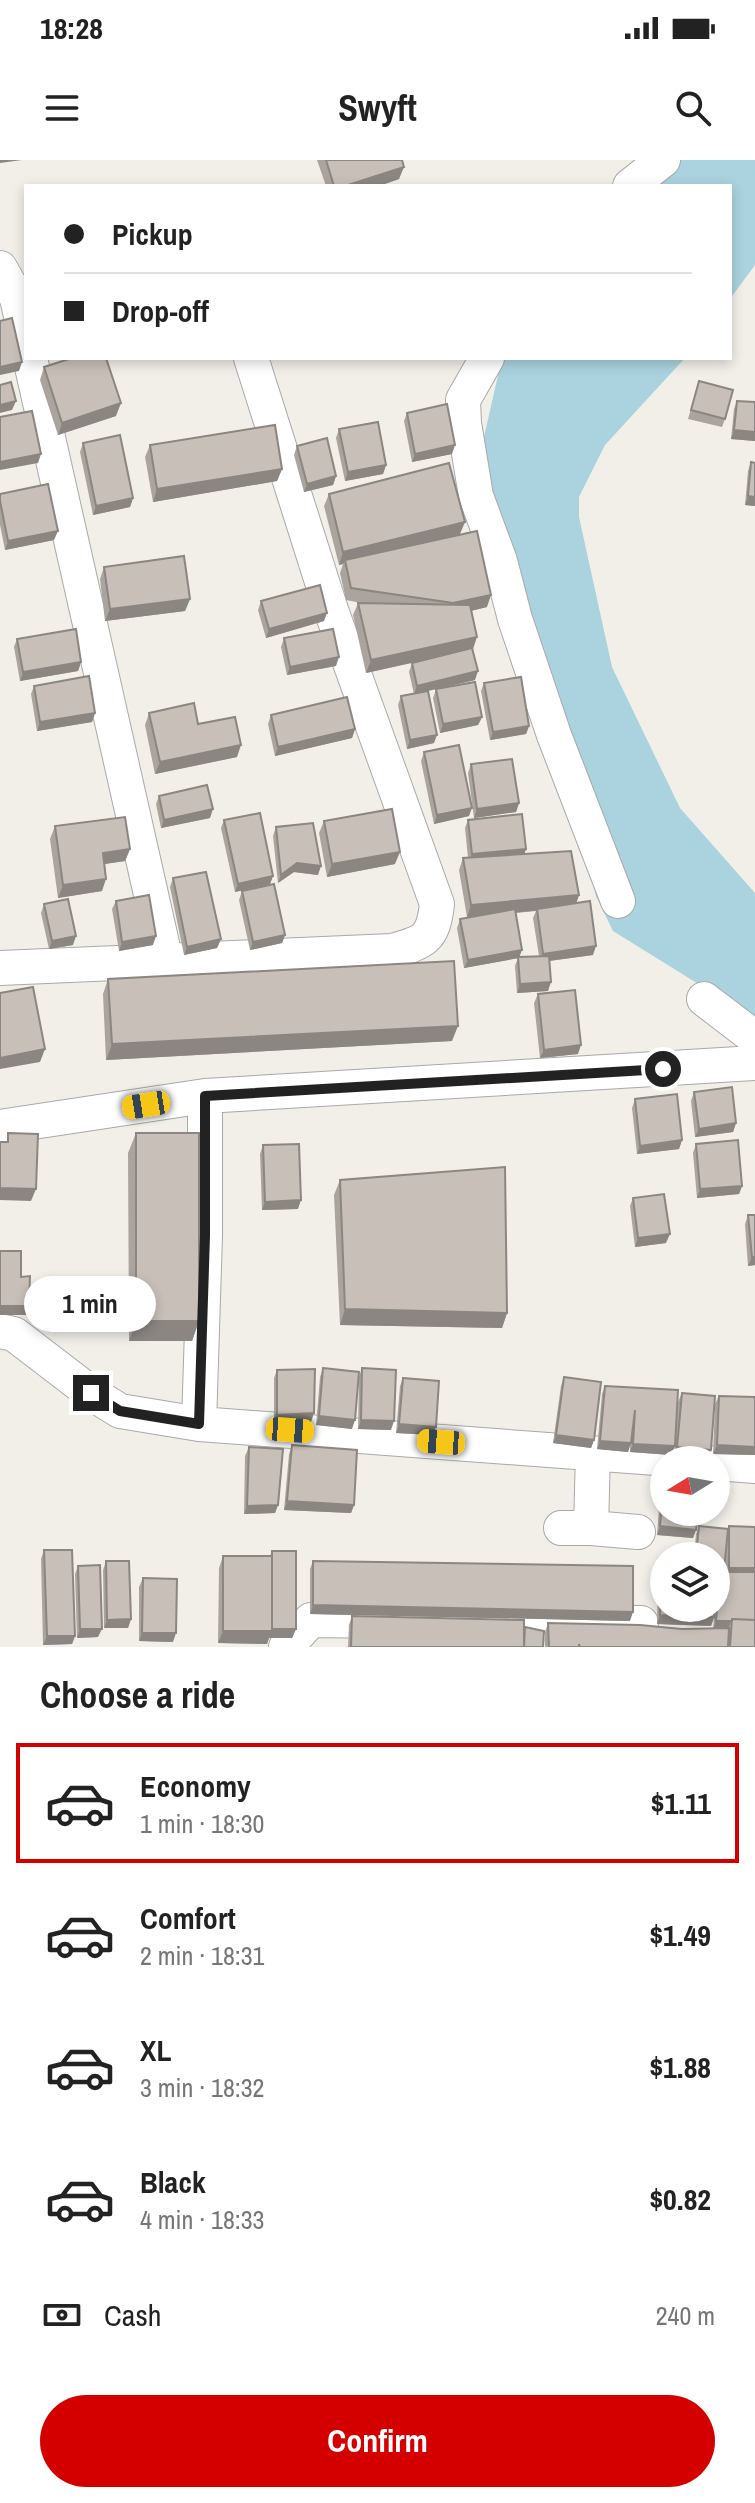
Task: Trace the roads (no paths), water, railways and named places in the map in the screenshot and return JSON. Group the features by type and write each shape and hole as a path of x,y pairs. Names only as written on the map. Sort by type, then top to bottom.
{"street":[{"path":"633,184 663,160"},
{"path":"0,268 17,298 24,329"},
{"path":"30,360 166,961"},
{"path":"0,968 392,951 421,943 434,927 437,904 331,610 252,360"},
{"path":"486,360 463,400 476,496 500,561 515,619 554,735 618,901"},
{"path":"704,999 755,1038"},
{"path":"0,1127 205,1096 755,1063"},
{"path":"199,1424 205,1235 205,1096"},
{"path":"0,1331 14,1334 91,1393 120,1411 199,1424 650,1457"},
{"path":"593,1453 576,1528 638,1532"},
{"path":"730,1464 755,1466"},
{"path":"286,1647 311,1620 641,1623"}],"water":[{"path":"676,160 755,160 755,265 732,296 732,184 646,184"},
{"path":"502,360 683,360 605,445 579,497 579,517 612,667 680,808 755,893 755,1030 708,990 613,931 596,896 531,620 483,484 483,441"}]}
